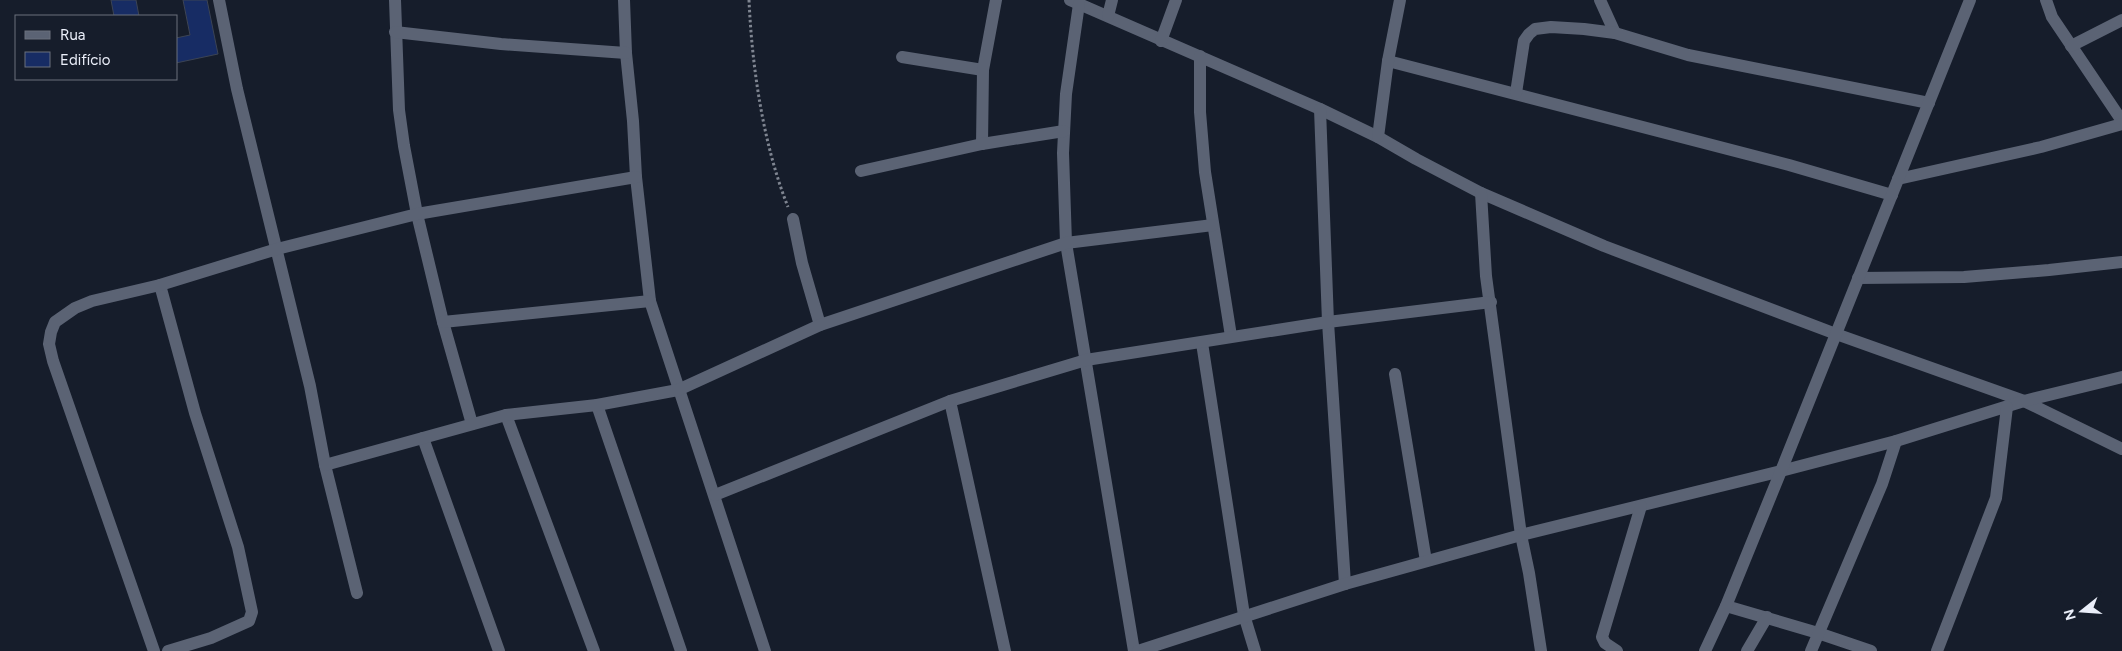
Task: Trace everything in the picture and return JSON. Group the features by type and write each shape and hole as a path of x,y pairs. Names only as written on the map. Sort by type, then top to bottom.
{"street":[{"path":"219,0 237,89 310,386 325,465 357,593"},
{"path":"395,0 399,110 417,214 443,322 472,424"},
{"path":"624,0 626,52 636,177 650,301 765,651"},
{"path":"982,144 983,70 996,0"},
{"path":"1108,16 1112,0"},
{"path":"1162,41 1176,0"},
{"path":"1378,137 1388,61 1400,0"},
{"path":"1600,0 1615,33"},
{"path":"1705,651 1726,606 1781,472 1970,0"},
{"path":"1898,180 2040,147 2122,122 2052,17 2037,0"},
{"path":"2046,0 2052,17"},
{"path":"1134,651 1066,244 1063,153 1066,94 1075,2 1320,109 1378,137 1481,193 1604,246 1836,334 2024,402 2122,449"},
{"path":"2071,46 2122,20"},
{"path":"1516,93 1524,41 1529,34 1535,29 1564,27 1615,33 1688,55 1929,103"},
{"path":"395,32 501,44 626,52"},
{"path":"1200,56 1203,149 1231,336"},
{"path":"902,57 983,70"},
{"path":"1388,61 1788,165 1892,195"},
{"path":"1320,109 1328,322 1345,584"},
{"path":"861,172 982,144 1064,130"},
{"path":"154,651 53,361 49,344 55,322 74,308 92,301 160,285 277,249 417,214 636,177"},
{"path":"1481,193 1486,276 1521,535 1541,651"},
{"path":"793,219 802,263 820,325"},
{"path":"325,465 506,415 597,404 678,390 820,325 1066,244 1213,225"},
{"path":"1858,278 1964,277 2122,262"},
{"path":"160,285 195,413 238,547 252,612 249,621 237,628 168,651"},
{"path":"443,322 650,301"},
{"path":"715,495 950,401 1086,360 1328,322 1491,302"},
{"path":"1202,343 1244,615 1256,651"},
{"path":"1395,374 1426,561"},
{"path":"1138,651 1244,615 1426,561 1521,535 1781,472 1896,441 2024,402 2122,377"},
{"path":"950,401 1005,651"},
{"path":"597,404 681,651"},
{"path":"1937,651 1996,498 2007,407"},
{"path":"506,415 594,651"},
{"path":"423,438 499,651"},
{"path":"1811,651 1882,484 1896,441"},
{"path":"1617,651 1605,643 1602,637 1641,506"},
{"path":"1726,606 1767,617 1871,651"},
{"path":"1747,651 1767,617"}],"path":[{"path":"749,0 750,24 767,136 777,175 793,219"}],"building":[{"path":"111,0 136,0 139,15 114,15"},
{"path":"183,0 207,0 218,54 178,63 178,38 190,35"}]}
